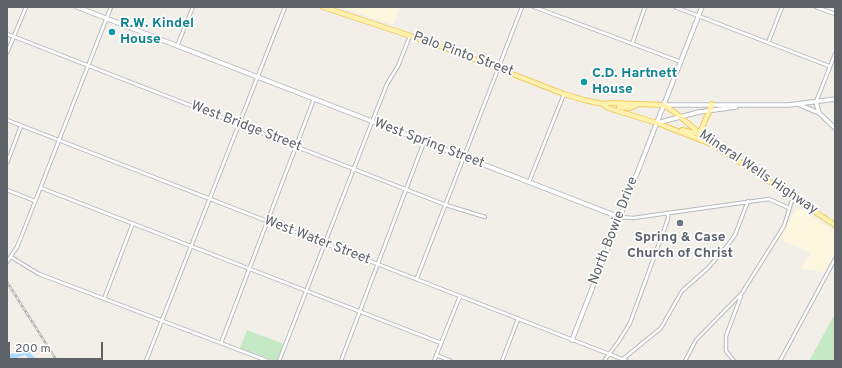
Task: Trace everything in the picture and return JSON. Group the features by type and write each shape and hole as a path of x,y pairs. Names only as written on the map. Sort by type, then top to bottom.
{"main road":[{"name":"Palo Pinto Street","path":"323,7 499,68 564,94 603,104 610,103 678,130 698,136"},
{"name":"Palo Pinto Street","path":"603,104 608,108 638,104 664,105"},
{"path":"698,136 712,104"},
{"name":"Mineral Wells Highway","path":"664,105 680,116 698,136 793,196 835,225"}],"street":[{"path":"7,53 26,7"},
{"name":"West Spring Street","path":"77,7 619,217 633,218 769,199 789,208"},
{"path":"7,262 17,247 111,7"},
{"path":"177,46 193,7"},
{"path":"146,361 285,7"},
{"path":"417,278 522,7"},
{"path":"534,7 681,62"},
{"path":"632,44 645,7"},
{"path":"675,7 829,66"},
{"name":"North Bowie Drive","path":"572,340 702,7"},
{"path":"768,43 782,7"},
{"path":"816,7 835,14"},
{"name":"West Bridge Street","path":"7,34 406,190 446,205 485,217"},
{"path":"279,361 387,84 398,66 410,36"},
{"path":"819,113 816,102 835,54"},
{"path":"529,182 564,94"},
{"path":"221,343 315,99"},
{"path":"657,122 710,110 741,106 798,104 835,99"},
{"path":"664,105 712,104 741,106"},
{"path":"798,104 819,113 835,128"},
{"name":"West Water Street","path":"7,120 324,244 417,278 627,361"},
{"path":"7,163 21,126"},
{"path":"341,361 424,142"},
{"path":"41,188 441,343"},
{"path":"7,190 35,201"},
{"path":"734,361 726,351 726,336 742,294 784,226 793,196"},
{"path":"623,359 661,328 682,291 708,268 735,235 748,202"},
{"path":"604,361 626,332 630,323 668,220 668,213"},
{"path":"104,299 134,223"},
{"path":"11,257 39,274 268,361"},
{"path":"780,361 835,259"},
{"path":"685,361 696,340 742,294"},
{"path":"434,361 460,296"},
{"path":"502,361 518,319"},
{"path":"436,355 451,361"}],"shaded area":[{"path":"340,7 400,7 393,25"},
{"path":"796,209 802,209 835,232 835,254 825,273 801,268 811,253 779,239"}],"green space":[{"path":"835,314 835,361 809,361"},
{"path":"247,330 284,344 278,361 274,361 240,348"}],"waterway":[{"path":"7,358 26,352 34,361"}],"railway":[{"path":"7,282 57,361"}],"place":[{"name":"R.W. Kindel House","path":"112,32"},
{"name":"C.D. Hartnett House","path":"584,82"},
{"name":"Spring & Case Church of Christ","path":"680,223"}]}
